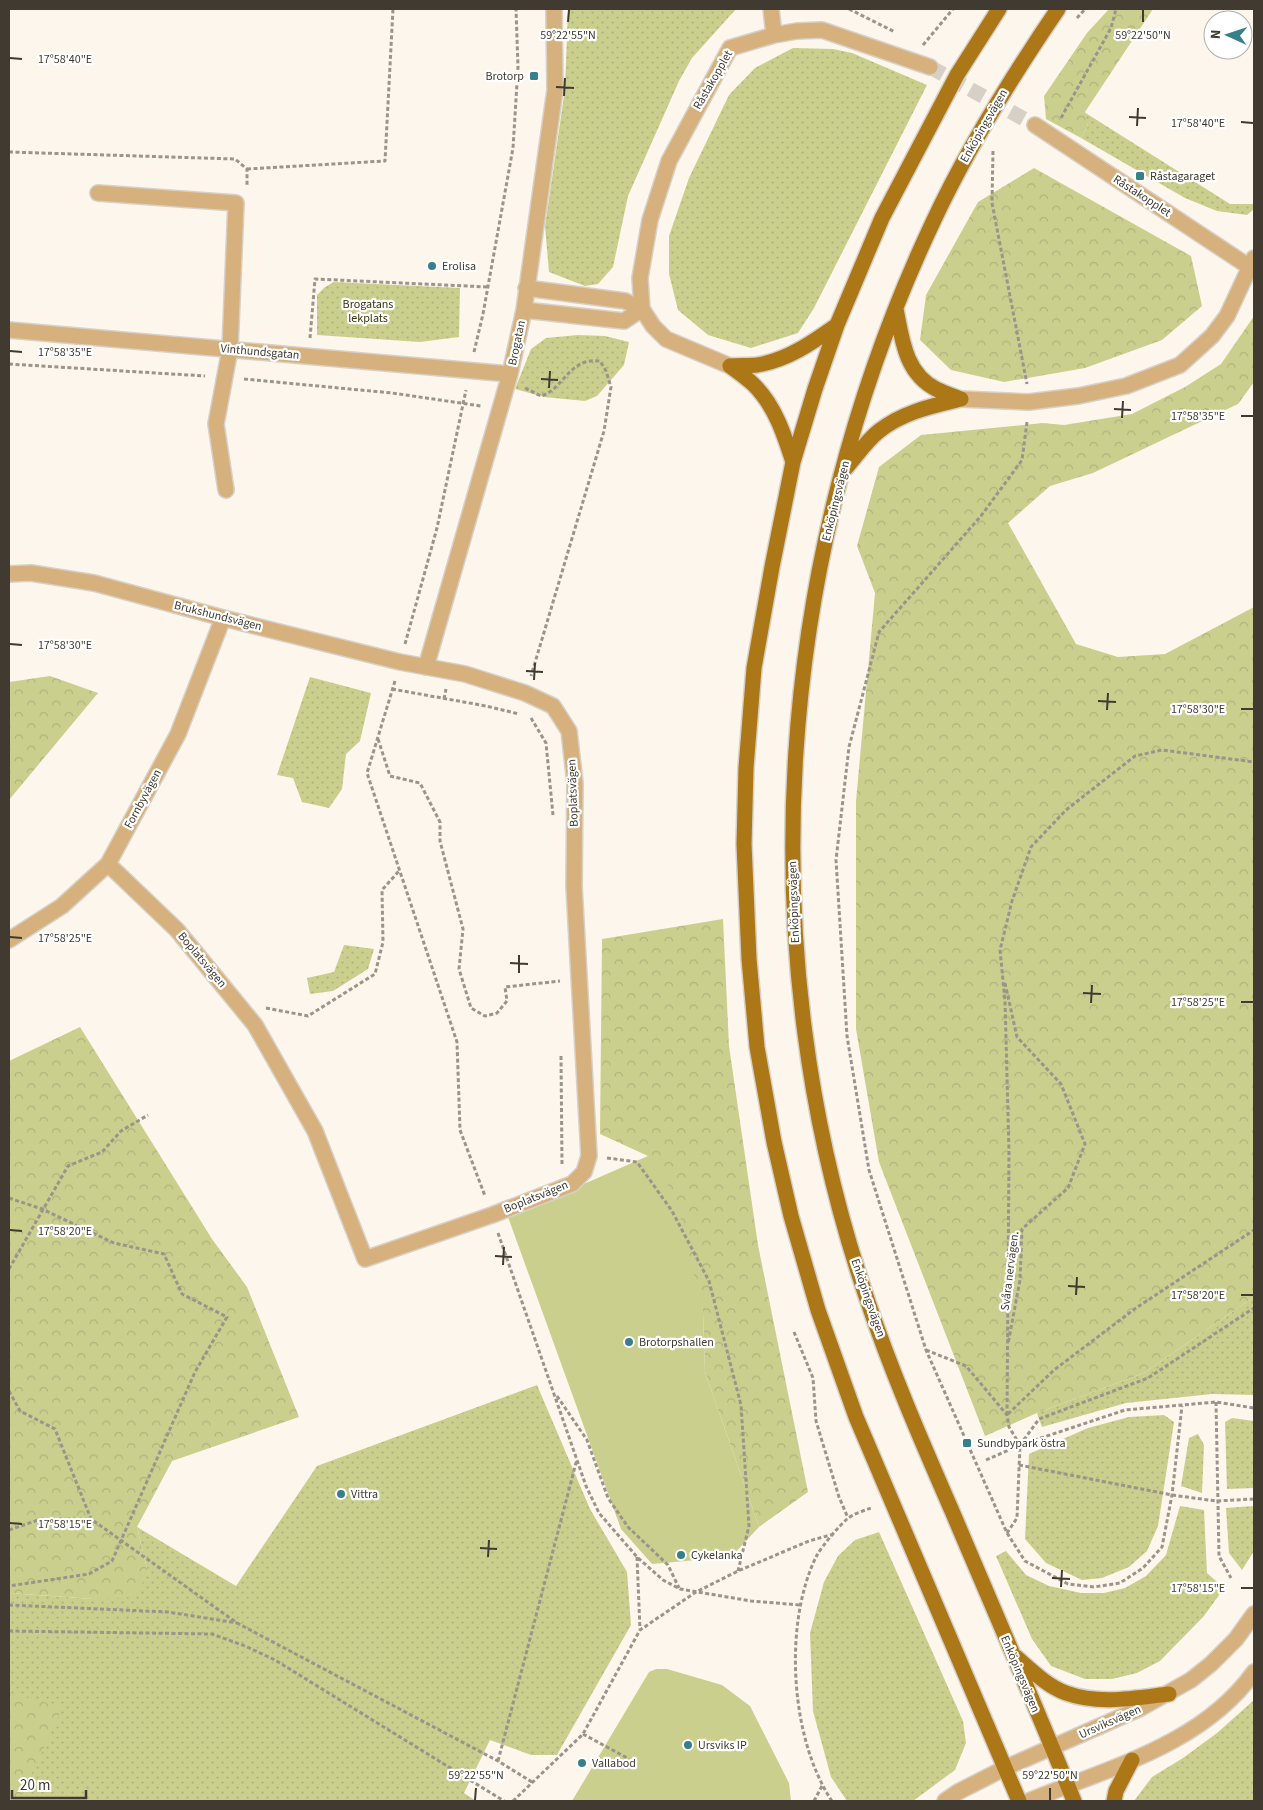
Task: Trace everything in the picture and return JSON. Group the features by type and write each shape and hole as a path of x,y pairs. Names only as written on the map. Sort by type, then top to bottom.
{"main road":[{"path":"999,9 957,75 882,218 837,325 815,389 793,462 754,668 746,768 744,844 748,959 757,1047 774,1142 791,1216 818,1310 856,1417 1019,1801"},
{"name":"Enköpingsvägen","path":"1058,9 994,105 933,222 896,308 862,401 842,472 819,572 804,664 796,741 792,863 796,952 804,1030 818,1119 839,1206 866,1298 932,1466 1074,1801"},
{"path":"896,308 908,360 919,377 935,388 961,399"},
{"path":"730,366 758,364 786,357 809,345 837,325"},
{"path":"730,366 755,386 770,405 783,430 793,462"},
{"path":"842,472 877,432 895,419 917,410 961,399"},
{"path":"1013,1655 1039,1678 1065,1693 1088,1698 1123,1700 1169,1694"},
{"path":"1114,1801 1116,1791 1132,1760"}],"street":[{"name":"Brogatan","path":"426,667 501,409 524,310 555,90 554,9"},
{"path":"771,9 774,35"},
{"name":"Råstakopplet","path":"642,309 640,278 650,220 669,161 730,48 774,35 797,31 822,30 930,67"},
{"name":"Råstakopplet","path":"1035,125 1253,265"},
{"path":"98,193 236,202 230,349 216,424 226,490"},
{"path":"961,399 1029,402 1078,396 1126,386 1180,365 1212,336 1227,316 1253,265"},
{"path":"526,288 625,301 642,309 653,326 666,339 730,366"},
{"path":"524,310 624,321 642,309"},
{"name":"Vinthundsgatan","path":"9,330 510,374"},
{"name":"Brukshundsvägen","path":"9,574 30,573 94,583 223,618 426,667"},
{"name":"Fornbyvägen","path":"9,940 62,906 108,864 178,734 223,618"},
{"name":"Boplatsvägen","path":"108,864 177,930 255,1025 315,1131 365,1259 492,1215 572,1184 584,1172 589,1156 574,886 575,783 569,731 553,706 526,693 465,674 426,667"},
{"name":"Ursviksvägen","path":"945,1801 958,1792 1005,1768 1142,1708 1169,1694 1211,1664 1236,1639 1254,1614"},
{"path":"1029,1801 1132,1760 1170,1742 1221,1710 1245,1685 1254,1672"}],"path":[{"path":"247,168 385,161 393,9"},
{"path":"516,9 518,67 513,148 488,287 437,528 367,773 457,1042 460,1130 492,1215 586,1486 599,1513 636,1557 664,1580 680,1589 751,1601 800,1605"},
{"path":"922,46 953,9"},
{"path":"1075,20 1085,9"},
{"path":"1051,137 1111,28 1116,9"},
{"path":"993,148 992,203 1025,370 1029,402 1022,460 981,516 879,632 849,747 836,860 847,1036 869,1170 926,1350 1007,1533 1026,1561 1068,1584 1094,1587 1120,1583 1143,1568 1162,1547 1172,1495 1182,1406"},
{"path":"309,356 315,279 488,287"},
{"path":"510,374 524,388 541,396 549,394 558,382 578,365 589,360 595,360 600,361 606,371 611,387 604,431 526,693"},
{"path":"9,364 225,378 392,393 501,409"},
{"path":"444,698 450,671"},
{"path":"392,690 486,706 531,717 546,743 553,817"},
{"path":"378,737 390,776 420,783 440,822 440,841 463,929 458,968 471,1008 485,1016 497,1012 507,1002 505,987 561,981"},
{"path":"1020,1445 1009,1427 1007,1415 1009,1152 1005,1000 1000,950 1012,901 1031,847 1066,810 1135,756 1162,750 1254,762"},
{"path":"238,1003 308,1016 375,974 383,942 382,890 400,871"},
{"name":"Svåra nervägen.","path":"1002,966 1017,1037 1061,1084 1085,1144 1068,1188 1022,1229 1020,1280 1007,1354"},
{"path":"561,971 561,987"},
{"path":"561,1047 562,1166"},
{"path":"9,1269 68,1166 102,1152 121,1132 148,1115"},
{"path":"589,1156 637,1162 672,1211 709,1281 741,1404 749,1526 738,1571"},
{"path":"9,1198 42,1209 114,1243 164,1254 182,1294 227,1317 196,1372 112,1561 89,1574 9,1586"},
{"path":"1007,1415 1054,1370 1136,1308 1254,1230"},
{"path":"1007,1533 1017,1518 1020,1445 1039,1419 1148,1378 1254,1308"},
{"path":"794,1332 813,1378 816,1422 839,1497 848,1518"},
{"path":"926,1350 966,1366 1007,1415"},
{"path":"554,1391 587,1440 608,1498 628,1527 668,1566 680,1589"},
{"path":"9,1392 20,1411 55,1429 91,1519 237,1624 498,1761 532,1782"},
{"path":"986,1460 1020,1445 1125,1410 1216,1402 1254,1408"},
{"path":"1216,1402 1218,1556 1231,1578"},
{"path":"498,1761 577,1458"},
{"path":"1019,1465 1172,1495 1216,1501 1254,1499"},
{"path":"832,1801 822,1786 807,1742 798,1704 795,1655 798,1615 807,1579 818,1553 848,1518 871,1508"},
{"path":"9,1530 41,1519 91,1519"},
{"path":"513,1801 583,1734 640,1630 696,1592 738,1571 809,1541 834,1534"},
{"path":"636,1557 640,1630"},
{"path":"9,1605 168,1612 237,1624"},
{"path":"9,1631 212,1634 275,1660 504,1801"},
{"path":"583,1734 629,1760"},
{"path":"814,1801 822,1786"}],"green space":[{"path":"568,9 736,9 692,58 679,81 628,196 613,267 598,284 585,286 549,272 545,226 565,89"},
{"path":"1109,9 1153,9 1085,112 1088,126 1081,138 1046,119 1044,96 1087,33"},
{"path":"793,48 833,49 852,53 927,85 814,308 798,333 751,348 708,335 678,310 669,274 669,236 689,178 729,95 755,68"},
{"path":"1084,112 1230,204 1254,204 1254,209 1247,215 1217,211 1185,198 1081,138 1088,126"},
{"path":"1034,168 1191,256 1202,306 1162,340 1085,368 1004,382 951,370 920,340 926,295 978,202"},
{"name":"Brogatans lekplats","path":"334,282 460,288 459,337 420,342 317,335 317,295"},
{"path":"1254,316 1254,382 1238,404 1093,473 1050,486 1008,523 1076,644 1118,657 1165,654 1254,607 1254,1297 1144,1373 1037,1413 985,1436 879,1162 856,1029 856,801 875,593 857,546 879,467 921,435 1043,423 1064,425 1132,414 1185,387 1221,364"},
{"path":"578,335 605,336 629,342 624,365 597,396 585,401 544,397 515,389 531,349 546,338"},
{"path":"50,676 98,693 9,800 9,682"},
{"path":"310,677 371,693 360,741 346,754 342,789 329,808 302,802 293,778 277,775"},
{"path":"723,919 729,1046 758,1245 808,1492 759,1527 705,1372 703,1312 648,1156 600,1134 602,939"},
{"path":"344,945 374,949 368,969 333,991 310,994 307,978 334,972"},
{"path":"80,1027 212,1239 247,1287 299,1417 172,1461 137,1527 148,1573 134,1597 94,1599 9,1593 9,1061"},
{"name":"Brotorpshallen","path":"648,1156 675,1195 703,1312 705,1372 759,1527 731,1557 652,1564 621,1529 508,1217"},
{"path":"1254,1297 1254,1395 1212,1394 1126,1403 1042,1427 1037,1413 1144,1373"},
{"path":"537,1385 590,1509 627,1572 631,1625 557,1755 531,1755 490,1740 464,1793 476,1801 9,1801 9,1593 94,1599 148,1573 137,1527 236,1586 317,1466"},
{"path":"1164,1415 1174,1422 1158,1526 1147,1551 1129,1567 1102,1578 1082,1580 1046,1563 1025,1539 1029,1454 1088,1428 1129,1417"},
{"path":"1232,1418 1254,1421 1254,1488 1227,1489 1225,1422"},
{"path":"1198,1434 1204,1445 1202,1493 1181,1486 1189,1438"},
{"path":"1180,1506 1204,1510 1207,1573 1224,1588 1204,1616 1160,1661 1137,1673 1112,1679 1085,1679 1051,1666 1032,1639 996,1556 1006,1551 1026,1575 1049,1586 1081,1593 1104,1593 1125,1588 1146,1576 1166,1555"},
{"path":"1254,1506 1254,1551 1242,1570 1229,1553 1226,1508"},
{"path":"879,1532 963,1721 966,1743 955,1770 913,1801 847,1801 831,1777 813,1711 810,1633 824,1582 838,1556 855,1540"},
{"name":"Ursviks IP","path":"656,1669 667,1669 722,1685 750,1706 789,1783 791,1801 572,1801 649,1672"},
{"path":"9,1693 63,1707 19,1801 9,1801"},
{"path":"1254,1700 1254,1801 1134,1801 1152,1777 1183,1758 1217,1733"}],"tunnel":[{"path":"930,67 1035,125"}],"place":[{"name":"Brotorp","path":"534,76"},
{"name":"Råstagaraget","path":"1140,176"},
{"name":"Erolisa","path":"432,266"},
{"name":"Brotorpshallen","path":"629,1342"},
{"name":"Sundbypark östra","path":"967,1443"},
{"name":"Vittra","path":"341,1494"},
{"name":"Cykelanka","path":"681,1555"},
{"name":"Ursviks IP","path":"688,1745"},
{"name":"Vallabod","path":"582,1763"}]}
